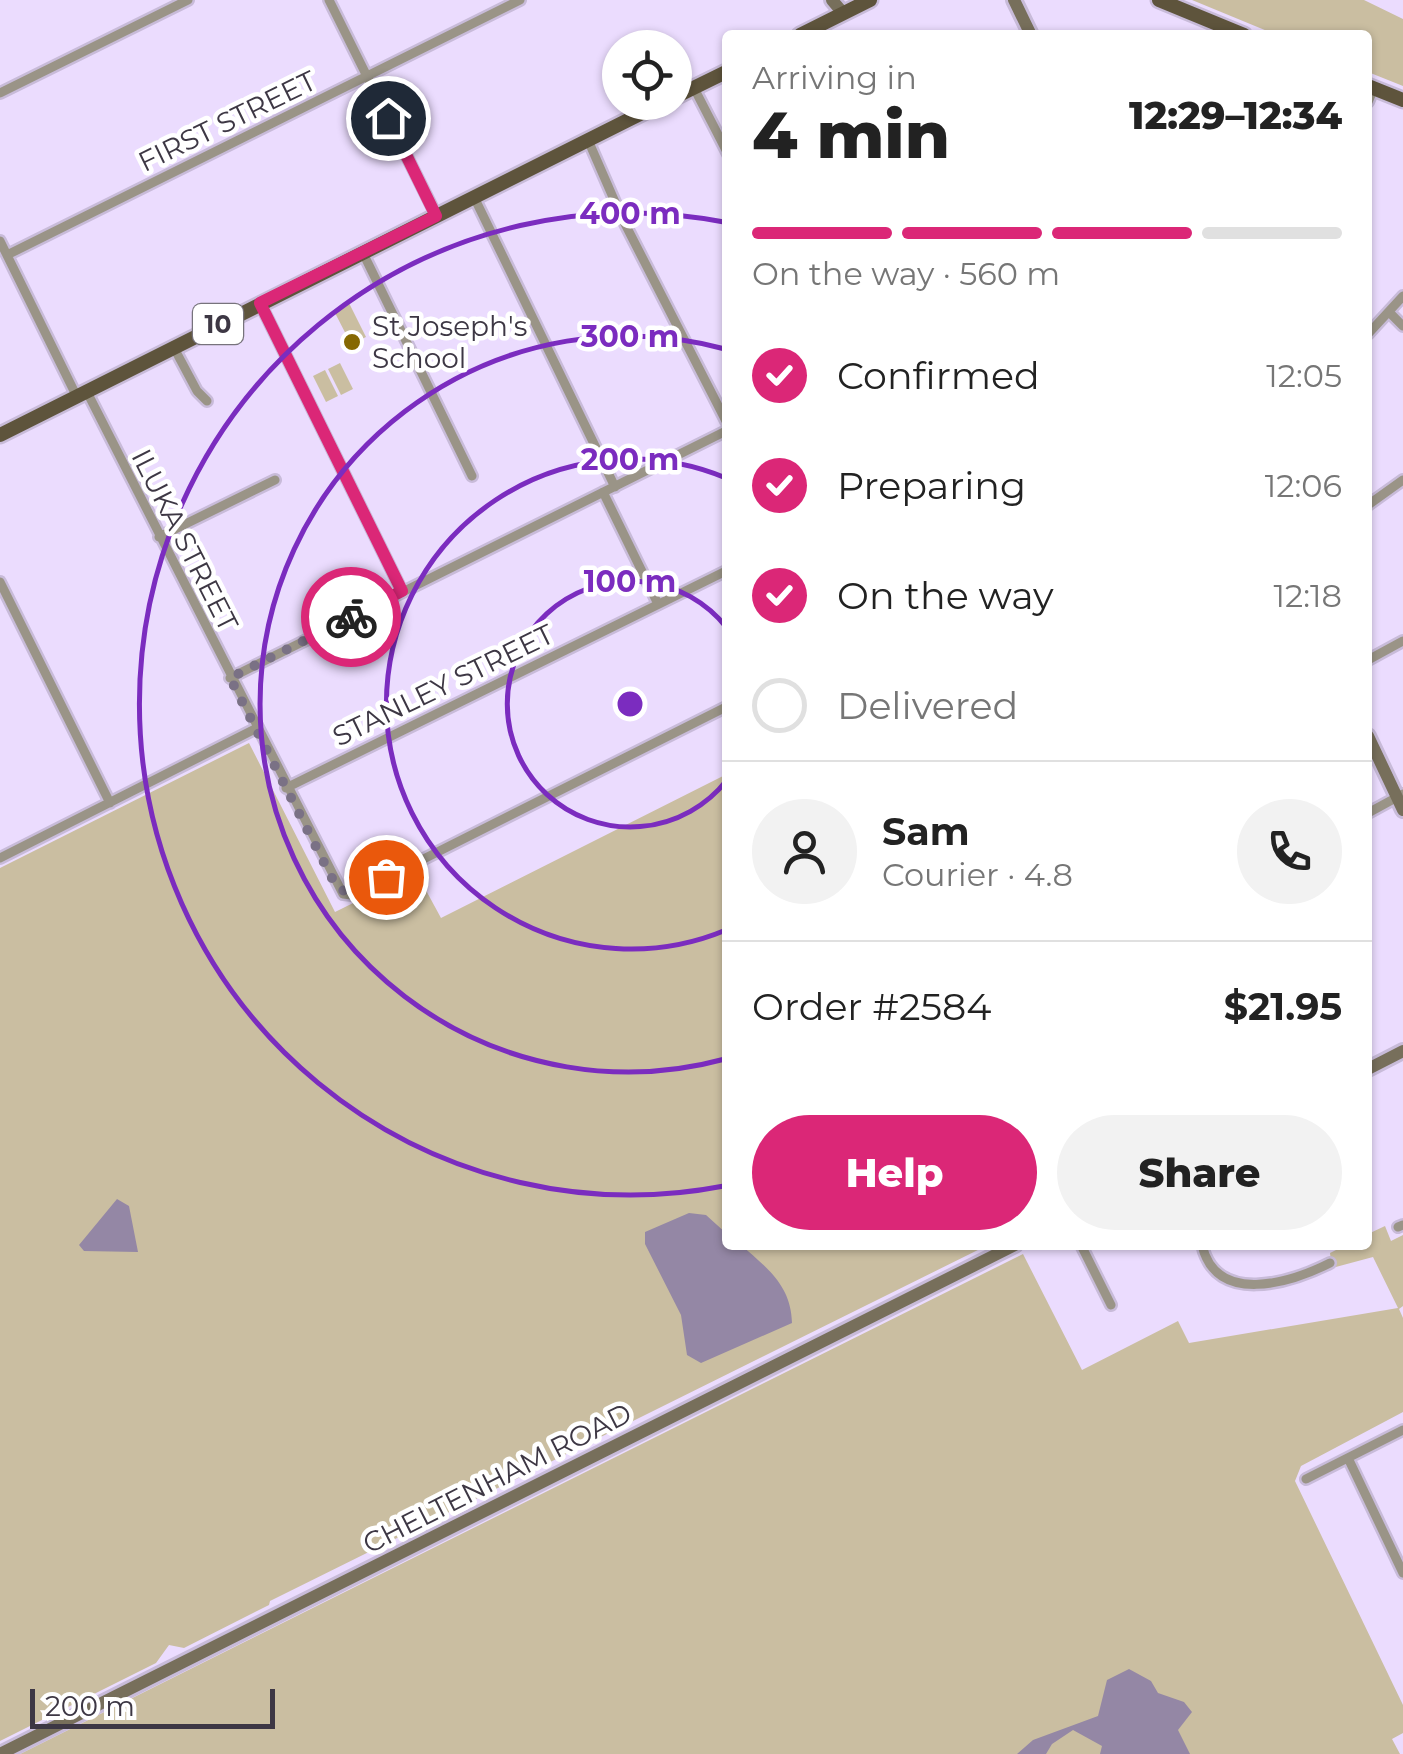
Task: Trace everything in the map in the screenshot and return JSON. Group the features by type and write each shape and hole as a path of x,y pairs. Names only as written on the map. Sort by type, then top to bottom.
{"main road":[{"path":"810,30 870,0"},
{"path":"1160,0 1232,30"},
{"path":"694,88 722,74"},
{"path":"1372,92 1403,100"},
{"name":"10","path":"0,435 628,120"}],"street":[{"path":"0,93 188,0"},
{"path":"329,0 436,216"},
{"name":"FIRST STREET","path":"7,255 520,0"},
{"path":"832,0 844,14"},
{"path":"1014,0 1029,30"},
{"path":"694,88 722,142"},
{"path":"588,140 622,218 722,416"},
{"path":"474,197 615,486"},
{"name":"ILUKA STREET","path":"0,241 98,419 343,894 352,894 722,709"},
{"path":"363,253 472,476"},
{"path":"0,273 12,266"},
{"path":"1372,330 1403,296"},
{"path":"260,303 402,591"},
{"path":"1389,312 1403,326"},
{"path":"173,346 196,391 207,400"},
{"path":"230,678 722,431"},
{"path":"158,537 275,480"},
{"path":"1372,503 1403,480"},
{"path":"603,492 658,604"},
{"name":"STANLEY STREET","path":"286,788 722,573"},
{"path":"0,582 110,802"},
{"path":"1372,658 1403,641"},
{"path":"0,858 256,729"},
{"path":"1372,744 1401,800 1372,811"},
{"path":"1372,1067 1403,1051"},
{"name":"CHELTENHAM ROAD","path":"0,1754 1006,1250"},
{"path":"1084,1250 1111,1305"},
{"path":"1204,1250 1214,1272 1234,1284 1300,1277 1330,1262"},
{"path":"1306,1479 1403,1430"},
{"path":"1348,1458 1403,1572"}],"shaded area":[{"path":"1192,0 1364,0 1403,19 1403,86 1372,74 1372,30 1265,30"},
{"path":"349,303 366,337 351,344 334,311"},
{"path":"340,363 353,389 341,395 328,369"},
{"path":"325,370 338,396 326,402 313,376"},
{"path":"249,743 335,912 416,872 441,918 722,777 722,1250 978,1250 270,1601 269,1605 184,1648 169,1645 156,1663 0,1741 0,868"},
{"path":"117,1199 129,1206 138,1252 84,1251 79,1245"},
{"path":"689,1213 706,1215 722,1229 722,1250 746,1250 768,1270 787,1298 792,1323 701,1363 687,1355 681,1315 645,1244 645,1232"},
{"path":"1385,1226 1391,1241 1403,1235 1403,1306 1399,1309 1403,1318 1403,1412 1301,1466 1295,1481 1403,1705 1403,1733 1392,1739 1400,1754 20,1754 1023,1254 1082,1370 1178,1321 1189,1343 1398,1308 1373,1257 1332,1268 1330,1253 1336,1250 1372,1250 1372,1232"},
{"path":"1129,1669 1151,1681 1158,1693 1184,1702 1192,1712 1178,1730 1190,1754 1100,1754 1102,1746 1073,1730 1052,1744 1046,1754 1017,1754 1033,1740 1098,1716 1107,1680"}],"way so far":[{"path":"351,617 230,678 337,888 343,894 352,894 386,877"}],"place":[{"name":"St Joseph's School","path":"352,342"}],"route":[{"path":"351,617 402,591 260,303 436,216 388,118"}]}
